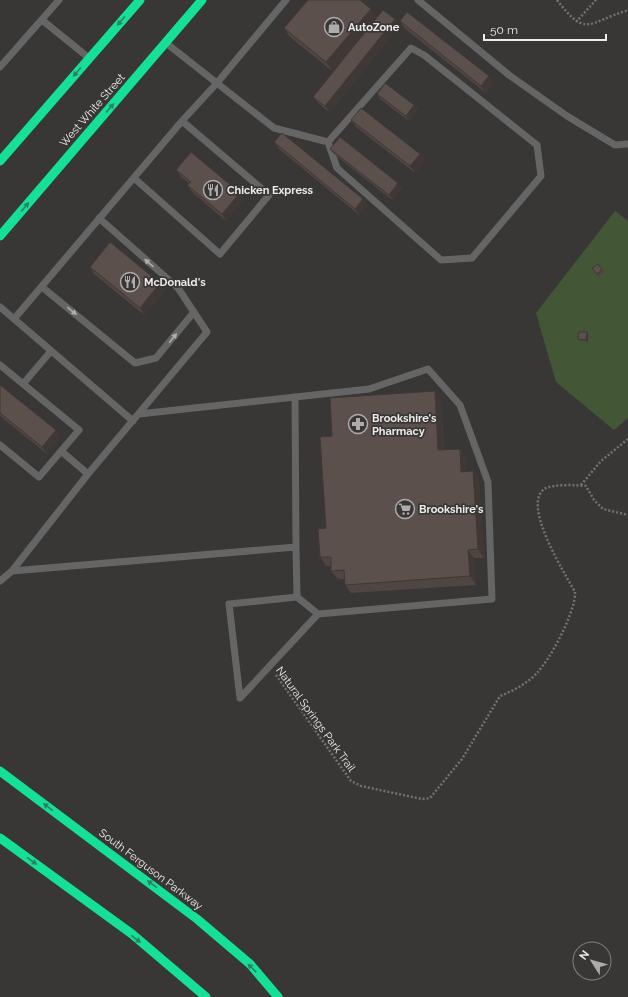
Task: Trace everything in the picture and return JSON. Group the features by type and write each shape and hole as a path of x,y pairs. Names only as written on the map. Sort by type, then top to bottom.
{"street":[{"path":"0,161 140,0"},
{"name":"West White Street","path":"0,236 202,0"},
{"name":"South Ferguson Parkway","path":"0,771 184,908 243,959 270,986 278,997"},
{"path":"0,838 69,887 168,963 206,997"}],"lane":[{"path":"0,67 59,0"},
{"path":"14,319 182,121 217,83 286,0"},
{"path":"418,0 509,75 567,116 615,145 628,144"},
{"path":"42,20 89,58"},
{"path":"166,42 274,128 328,142"},
{"path":"411,48 424,55 537,145 541,176 472,258 441,260 337,168 328,142 411,48"},
{"path":"134,178 220,254 269,194 182,121"},
{"path":"0,581 12,571 88,474 207,332 178,288 99,218"},
{"path":"42,287 135,363 156,358 194,312"},
{"path":"0,307 133,421"},
{"path":"24,384 51,351"},
{"path":"0,365 79,430 39,477 0,445"},
{"path":"139,414 369,389 428,369 460,405 488,482 492,599 318,614 240,698 229,604 298,597 318,614"},
{"path":"295,397 296,547 298,597"},
{"path":"61,451 88,474"},
{"path":"12,571 296,547"}],"path":[{"path":"557,0 576,22 582,25 600,22 608,16 626,11 628,13"},
{"path":"576,22 596,0"},
{"path":"628,439 601,461 581,485 586,486 594,500 603,510 628,515"},
{"name":"Natural Springs Park Trail","path":"269,667 351,781 361,786 422,799 430,798 462,759 500,696 512,691 537,673 560,637 576,600 575,592 547,541 537,504 540,494 546,488 581,485"}],"green space":[{"path":"615,211 628,221 628,418 614,430 556,382 536,313"}],"building":[{"name":"AutoZone","path":"308,0 360,0 371,9 326,62 284,28"},
{"path":"383,10 395,19 325,106 313,97"},
{"path":"407,12 489,76 481,86 400,21"},
{"path":"385,83 414,105 406,116 377,94"},
{"path":"361,108 420,154 410,166 351,120"},
{"path":"282,133 363,199 355,209 274,142"},
{"path":"340,137 398,183 389,195 330,149"},
{"name":"Chicken Express","path":"191,152 240,193 222,214 187,185 191,182 176,170"},
{"name":"McDonald's","path":"110,242 160,283 140,308 90,267"},
{"path":"598,264 602,270 597,274 592,268"},
{"path":"579,332 587,332 586,340 578,339"},
{"path":"0,385 56,430 42,447 0,413"},
{"name":"Brookshire's","path":"435,391 438,450 460,449 461,472 473,471 478,549 468,550 470,576 345,585 344,570 331,571 331,557 320,557 318,529 326,528 320,437 332,436 330,398"}],"traffic: fast":[{"path":"0,161 140,0"},
{"path":"0,236 202,0"},
{"path":"0,771 197,919 250,964 278,997"},
{"path":"0,838 132,934 206,997"}],"place":[{"name":"AutoZone","path":"334,27"},
{"name":"Chicken Express","path":"213,190"},
{"name":"McDonald's","path":"130,282"},
{"name":"Brookshire's Pharmacy","path":"358,424"},
{"name":"Brookshire's","path":"405,509"}]}
